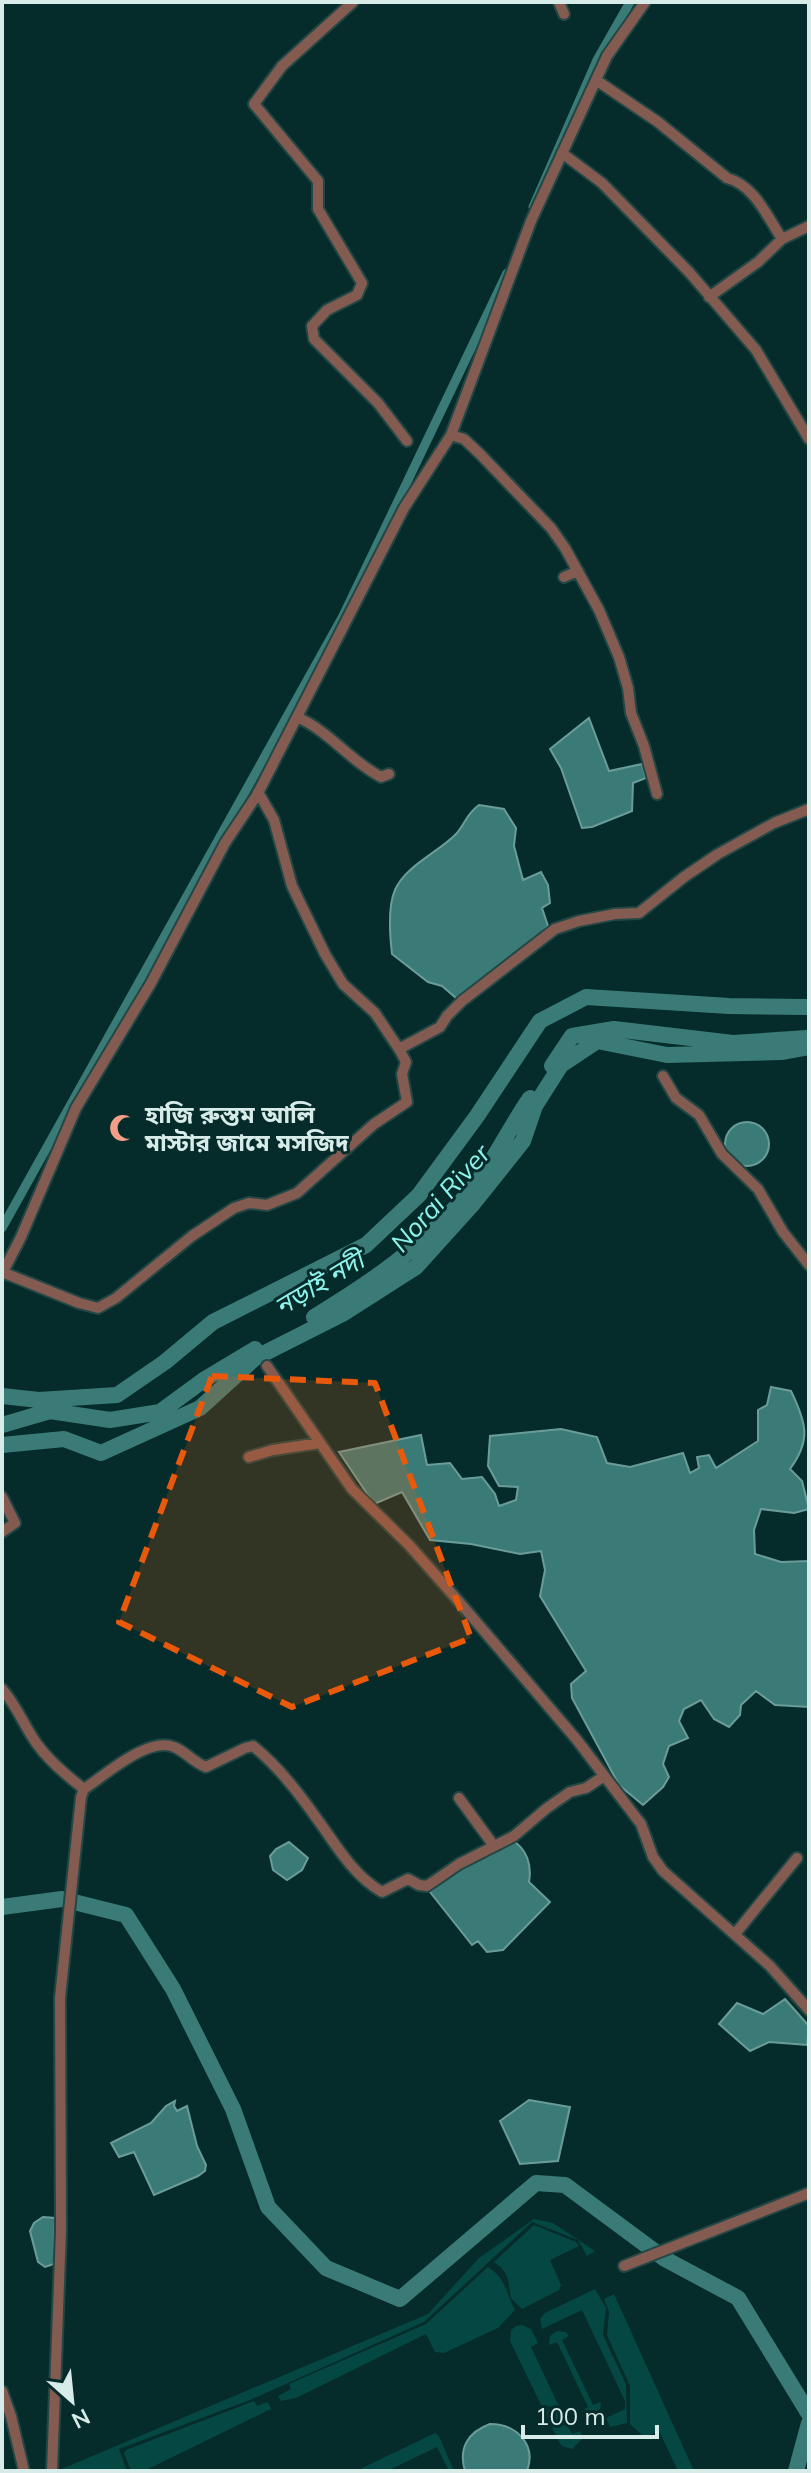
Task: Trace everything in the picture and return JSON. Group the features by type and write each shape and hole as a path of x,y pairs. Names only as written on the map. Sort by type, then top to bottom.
{"street":[{"path":"353,2 282,66 254,104 318,181 318,209 362,283 357,295 327,310 312,326 314,339 378,403 407,441"},
{"path":"559,2 564,14"},
{"path":"258,792 274,820 292,886 325,954 343,984 375,1013 406,1062 402,1074 407,1102 374,1124 297,1193 267,1205 249,1203 234,1208 192,1236 186,1244 116,1298 98,1308 2,1273 21,1237 76,1108 151,983 225,843 258,792 404,508 451,435 531,221 607,56 645,2"},
{"path":"596,80 658,122 727,178 740,182 754,196 782,239"},
{"path":"562,153 602,183 689,272 756,350 809,439"},
{"path":"709,297 758,262 782,239 809,226"},
{"path":"451,435 464,439 551,528 578,571 619,657 631,713 657,794"},
{"path":"564,577 578,571"},
{"path":"297,717 318,728 369,771 381,777 389,774"},
{"path":"399,1049 440,1027 462,1001 555,929 603,916 639,913 718,854 774,823 809,809"},
{"path":"663,1076 676,1098 699,1115 722,1154 758,1189 783,1232 809,1265"},
{"path":"267,1366 352,1489 409,1545 514,1664 604,1776 641,1824 653,1857 663,1871 770,1966 809,2010"},
{"path":"249,1457 320,1443"},
{"path":"2,1497 15,1523 2,1532"},
{"path":"2,1689 14,1702 39,1748 83,1793"},
{"path":"52,2471 61,2230 60,1998 83,1793 142,1750 172,1746 206,1767 253,1746 294,1789 347,1862 380,1891 385,1891 408,1879 427,1886 514,1836 570,1792 586,1788 604,1776"},
{"path":"459,1798 494,1846"},
{"path":"735,1934 797,1858"},
{"path":"624,2266 809,2193"},
{"path":"2,2391 24,2471"}],"highlighted area":[{"path":"212,1376 375,1383 471,1638 292,1707 119,1622"}],"green space":[{"path":"534,2219 553,2223 595,2251 587,2256 578,2240 532,2222 424,2322 250,2400 119,2449 127,2471 57,2471 428,2314 479,2258"},
{"path":"534,2225 579,2246 550,2260 561,2285 559,2290 522,2309 511,2298 506,2274 494,2262"},
{"path":"488,2267 502,2281 515,2310 498,2328 444,2353 435,2352 426,2334 296,2398 281,2401 278,2396 291,2389 289,2384 426,2324"},
{"path":"595,2289 606,2308 603,2335 626,2384 627,2423 610,2427 606,2418 625,2409 625,2401 582,2310 542,2329 540,2319 545,2313"},
{"path":"614,2294 694,2471 678,2471 659,2431 644,2437 630,2424 630,2386 607,2335 609,2312 604,2299"},
{"path":"522,2325 531,2329 538,2343 531,2347 572,2434 580,2431 583,2438 572,2449 562,2446 558,2440 510,2341 511,2330"},
{"path":"557,2331 566,2332 569,2336 562,2340 593,2405 600,2402 600,2408 595,2413 584,2414 582,2411 588,2407 557,2342 549,2345 550,2336"},
{"path":"254,2401 257,2406 268,2402 271,2409 144,2471 131,2471 124,2453 126,2450"},
{"path":"435,2433 454,2471 449,2471 437,2447 387,2471 356,2471"}],"water":[{"path":"589,718 609,771 642,764 646,778 633,783 632,811 582,828 561,768 550,749"},
{"path":"479,805 504,809 516,828 514,846 523,880 541,872 548,885 550,903 542,908 548,926 516,957 456,998 442,986 428,982 392,954 391,904 395,890 406,874 449,841"},
{"path":"747,1122 763,1128 769,1144 763,1160 747,1166 731,1160 725,1144 731,1128"},
{"path":"771,1387 791,1391 801,1413 804,1441 790,1469 802,1481 809,1509 794,1513 761,1509 754,1530 755,1554 781,1562 809,1561 809,1707 775,1705 756,1691 741,1705 740,1715 729,1727 714,1719 701,1700 684,1709 679,1721 688,1738 669,1746 663,1764 669,1777 663,1787 643,1805 619,1785 572,1698 571,1684 586,1671 540,1596 545,1570 541,1551 520,1554 430,1540 402,1492 374,1504 339,1452 421,1435 427,1465 450,1463 462,1479 482,1477 495,1494 499,1506 516,1500 518,1487 499,1486 488,1466 490,1436 561,1429 597,1437 607,1463 630,1467 683,1453 690,1473 699,1468 697,1457 709,1455 716,1468 758,1441 758,1410 767,1405"},
{"path":"512,1840 527,1858 529,1882 550,1902 503,1950 487,1952 478,1941 472,1945 430,1892 466,1862 490,1855"},
{"path":"289,1842 308,1858 302,1870 287,1880 273,1870 270,1856"},
{"path":"785,1999 809,2026 807,2045 769,2042 750,2051 719,2024 737,2003 763,2014"},
{"path":"529,2100 570,2107 558,2161 520,2164 500,2121"},
{"path":"175,2101 177,2111 187,2106 197,2146 206,2165 205,2171 154,2195 134,2152 119,2157 111,2143 151,2123"},
{"path":"43,2217 55,2218 54,2264 45,2267 38,2262 30,2231 34,2223"},
{"path":"490,2424 508,2428 522,2437 529,2452 527,2471 465,2471 463,2455 467,2442 476,2431"}],"waterway":[{"path":"533,207 597,60 630,2"},
{"path":"2,1228 343,616 507,273"},
{"name":"Norai River","path":"2,1396 39,1400 117,1395 165,1362 213,1322 366,1245 419,1195 477,1116 540,1021 586,997 729,1006 809,1007"},
{"name":"নড়াই নদী","path":"552,1066 572,1036 614,1029 733,1043 807,1038"},
{"name":"Norai River","path":"2,1445 64,1439 101,1453 200,1408 255,1358 344,1313 416,1267 472,1205 523,1141 535,1106 561,1065 597,1041 667,1055 781,1052 809,1047"},
{"name":"নড়াই নদী","path":"314,1317 395,1263 449,1215 484,1173 530,1098"},
{"name":"নড়াই নদী","path":"2,1425 50,1411 110,1420 160,1412 205,1379 255,1349"},
{"path":"2,1907 62,1899 126,1915 173,1989 233,2109 268,2207 326,2268 400,2299 536,2183 565,2185 665,2259 738,2298 809,2414"},
{"path":"796,2471 809,2423"}],"place":[{"name":"হাজি রুস্তম আলি মাস্টার জামে মসজিদ","path":"123,1128"}]}
